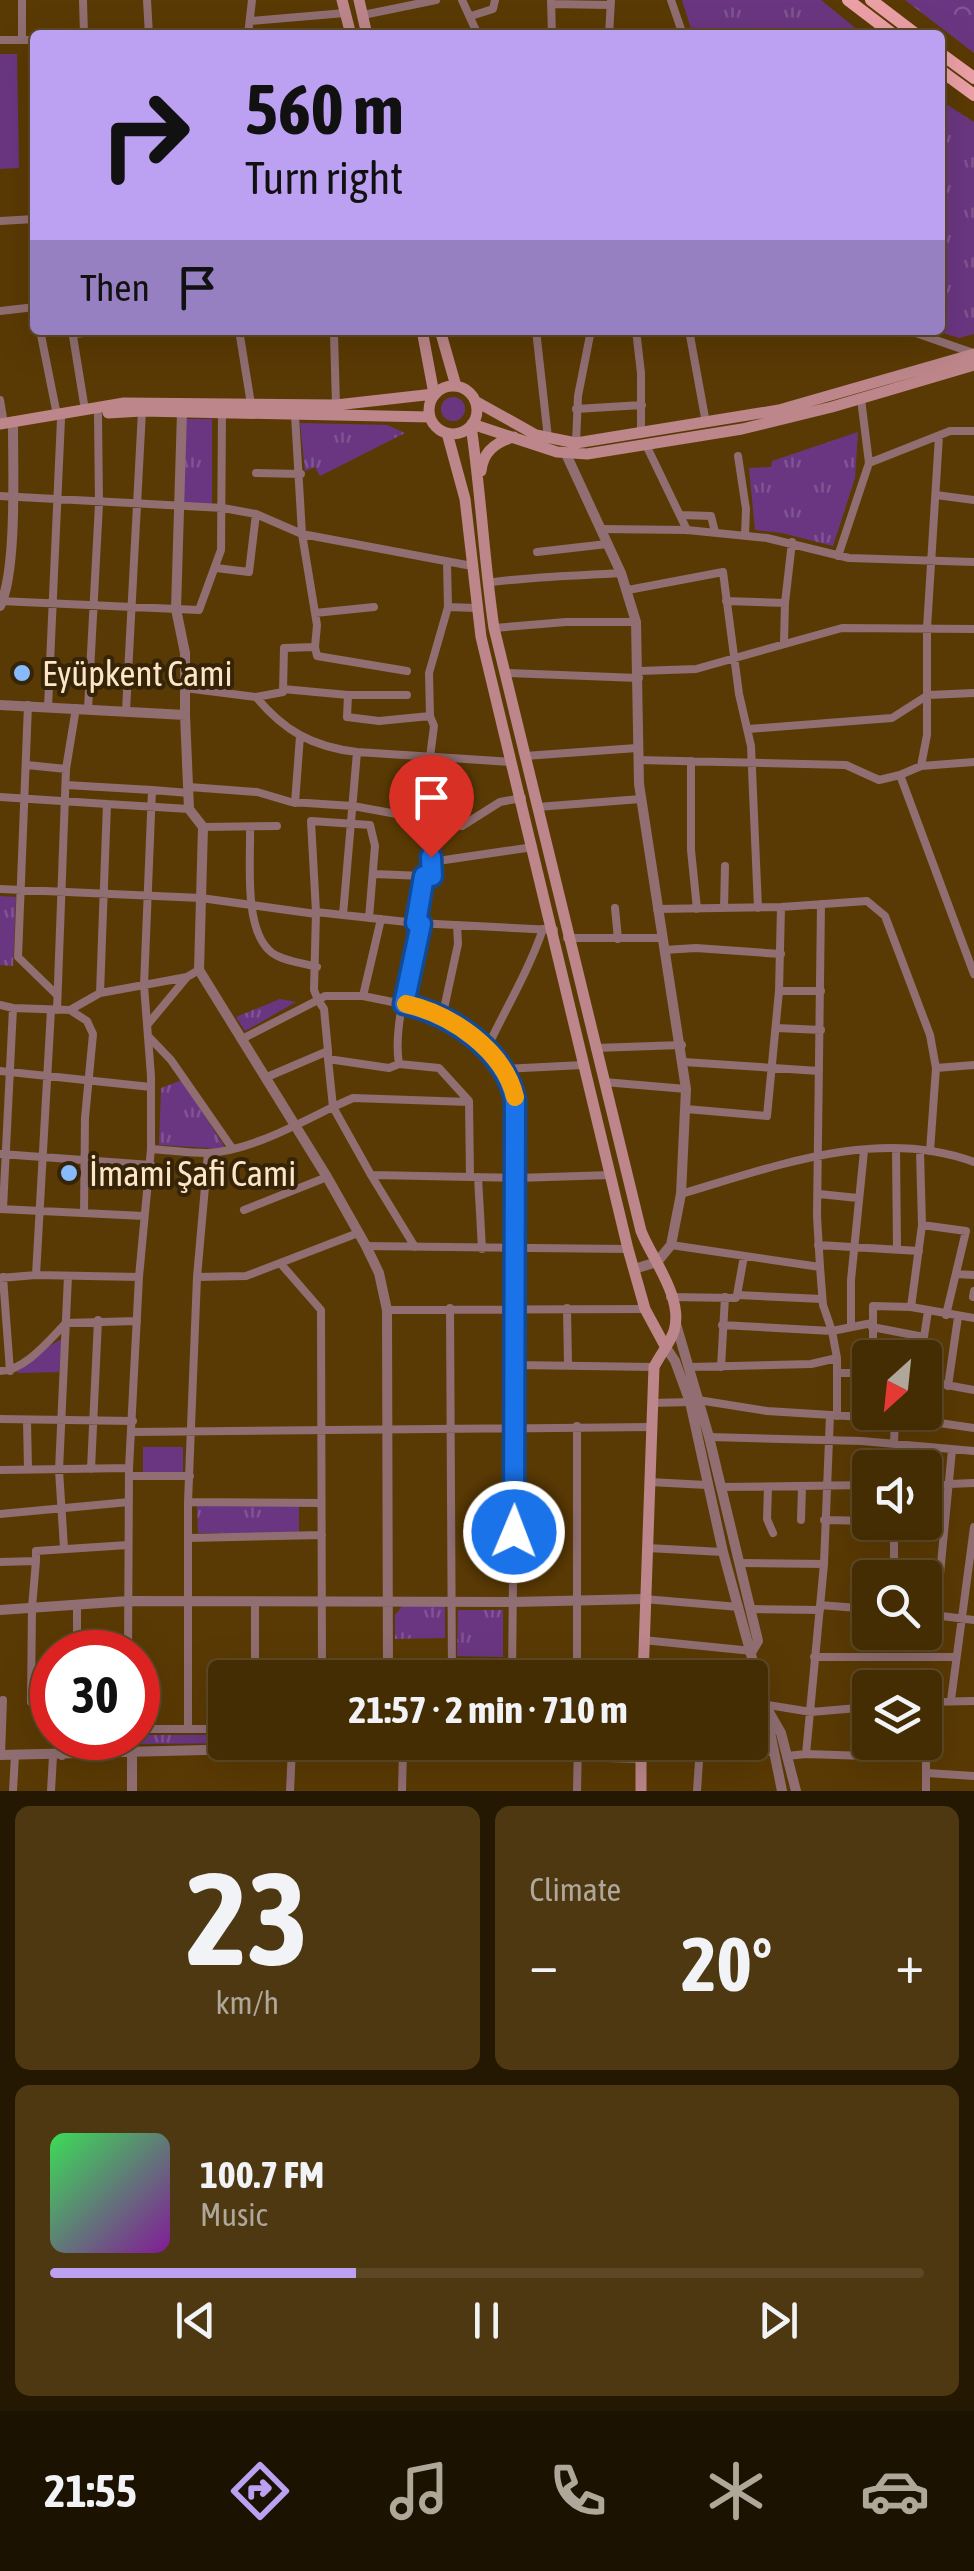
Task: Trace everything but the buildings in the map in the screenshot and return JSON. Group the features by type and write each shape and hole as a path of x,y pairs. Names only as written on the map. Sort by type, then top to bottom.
{"highway":[{"path":"848,0 887,30"},
{"path":"871,0 910,30"},
{"path":"945,56 974,78"},
{"path":"945,74 974,95"}],"main road":[{"path":"358,0 367,30"},
{"path":"423,335 434,394 429,405 430,417 438,429 460,433 472,425 566,454 742,429 974,365"},
{"path":"441,335 456,386"},
{"path":"475,400 524,430 548,438 576,442 644,440 706,423 779,410 974,354"},
{"path":"4,426 155,402 336,405 434,394 446,386 470,392 477,413 472,425 487,583 548,929 644,1309 665,1346"},
{"path":"92,412 430,417"},
{"path":"447,433 465,498 476,608 519,759 537,807 642,1231 666,1276 676,1322 673,1335 654,1367 643,1660"},
{"path":"480,480 488,451 515,437"},
{"path":"641,1760 641,1791"}],"street":[{"path":"22,0 22,40"},
{"path":"83,0 84,30"},
{"path":"148,0 149,30"},
{"path":"249,30 252,0"},
{"path":"363,16 436,0"},
{"path":"462,0 476,30"},
{"path":"471,16 493,8 494,0"},
{"path":"671,0 681,30"},
{"path":"552,30 551,2 611,2 609,30"},
{"path":"251,21 344,6"},
{"path":"0,40 30,40"},
{"path":"0,221 30,219"},
{"path":"0,311 30,308"},
{"path":"41,335 59,417 48,707"},
{"path":"36,1275 64,892 66,769 82,708 99,504 92,412 73,335"},
{"path":"239,335 251,405"},
{"path":"334,335 336,405"},
{"path":"539,335 548,438"},
{"path":"576,442 576,409 590,335"},
{"path":"636,335 644,440 687,530"},
{"path":"690,335 706,423"},
{"path":"921,335 974,354"},
{"path":"838,556 869,463 861,399"},
{"path":"0,400 13,496 7,592 1,603 199,610 221,550 222,414"},
{"path":"576,409 642,406"},
{"path":"126,711 142,411"},
{"path":"182,412 176,610 185,653 188,809"},
{"path":"295,415 302,534 317,656 407,671"},
{"path":"869,463 950,430 974,431"},
{"path":"921,766 928,735 927,628 939,436"},
{"path":"566,454 621,572 636,622 641,798 684,1062 686,1108 681,1194 671,1244 657,1262 634,1269"},
{"path":"738,456 746,509 745,535"},
{"path":"256,473 301,474"},
{"path":"936,495 974,500"},
{"path":"0,496 223,508 256,514 302,534 472,566"},
{"path":"216,568 249,572 256,514"},
{"path":"680,515 711,516 715,532"},
{"path":"600,529 715,532 792,542 838,556 974,562"},
{"path":"784,642 792,542"},
{"path":"536,552 607,544"},
{"path":"430,757 434,726 430,716 429,673 448,607 448,564"},
{"path":"487,583 621,572"},
{"path":"628,590 723,572 734,660 749,729 758,908"},
{"path":"726,601 785,603"},
{"path":"314,613 374,607"},
{"path":"448,607 476,608"},
{"path":"494,628 636,622"},
{"path":"505,674 639,674 696,669 842,628 974,629"},
{"path":"185,688 256,697 283,692 284,648 316,647"},
{"path":"283,688 407,696"},
{"path":"749,729 892,718 928,695 974,693"},
{"path":"348,695 347,717 379,721 430,716"},
{"path":"256,697 268,712 300,736 326,748 357,752 519,759 638,754 691,761 846,765 880,780 921,766 974,762"},
{"path":"0,704 186,715"},
{"path":"28,706 18,957 57,995"},
{"path":"296,802 300,736"},
{"path":"342,915 357,752"},
{"path":"691,761 691,850 697,909"},
{"path":"27,765 66,769"},
{"path":"900,775 970,948 974,974"},
{"path":"66,785 258,792 296,802 352,806 462,826 500,802 522,798"},
{"path":"128,1630 129,1472 139,1277 151,1164 151,1086 144,985 152,790"},
{"path":"0,797 188,809 203,826 199,970 366,1246 388,1310 388,1660"},
{"path":"537,807 641,798"},
{"path":"100,993 107,804"},
{"path":"369,918 375,846 370,826 311,822 317,967 314,990 324,1008 333,1107 415,1247"},
{"path":"374,874 432,876 428,822"},
{"path":"203,826 276,826"},
{"path":"250,827 254,923 270,951 317,967"},
{"path":"432,862 533,848"},
{"path":"724,908 725,866"},
{"path":"398,1064 396,1051 424,876"},
{"path":"0,889 201,898 419,923 548,929 487,1048"},
{"path":"657,909 867,901 885,916 930,1036 936,1068 930,1152"},
{"path":"806,1754 824,1564 829,1440 838,1372 822,1298 818,1244 821,904"},
{"path":"686,1108 765,1118 780,991 781,907"},
{"path":"615,908 618,939"},
{"path":"363,996 381,919"},
{"path":"442,1018 458,944 457,925"},
{"path":"568,938 781,954"},
{"path":"148,1024 187,978 199,970"},
{"path":"0,1005 70,1010 100,993 187,978"},
{"path":"780,991 821,991"},
{"path":"242,1039 325,996 363,996 427,1009 487,1048 505,1069 515,1100 517,1178 512,1660"},
{"path":"13,1008 4,1071 1,1209 144,1216"},
{"path":"70,1010 86,1021 93,1034 84,1213"},
{"path":"776,1028 821,1030"},
{"path":"148,1036 170,1060 232,1148"},
{"path":"595,1048 682,1044"},
{"path":"267,1077 328,1055 389,1068 398,1064 438,1068 469,1102 482,1249"},
{"path":"684,1062 819,1072"},
{"path":"936,1068 974,1064"},
{"path":"505,1069 583,1065"},
{"path":"4,1071 151,1086"},
{"path":"604,1082 686,1088"},
{"path":"151,1150 208,1153 232,1148 295,1126 351,1098 469,1102"},
{"path":"896,1150 897,1248"},
{"path":"851,1326 854,1244 864,1151"},
{"path":"681,1194 818,1154 920,1151 974,1162"},
{"path":"911,1308 922,1225 920,1151"},
{"path":"188,1729 188,1502 196,1277 208,1153"},
{"path":"2,1154 151,1164"},
{"path":"371,1175 611,1175"},
{"path":"244,1210 327,1176"},
{"path":"818,1194 858,1198"},
{"path":"922,1225 970,1231 946,1314"},
{"path":"196,1277 246,1276 358,1233"},
{"path":"671,1244 820,1266"},
{"path":"818,1244 919,1251"},
{"path":"366,1246 628,1248"},
{"path":"737,1295 744,1256"},
{"path":"281,1264 321,1310 322,1660"},
{"path":"956,1274 974,1276"},
{"path":"64,1548 59,1470 68,1276"},
{"path":"5,1371 2,1277 139,1277"},
{"path":"670,1297 822,1298"},
{"path":"721,1367 724,1297"},
{"path":"872,1340 874,1306 974,1318"},
{"path":"450,1308 452,1660"},
{"path":"567,1308 568,1364"},
{"path":"388,1310 644,1309"},
{"path":"923,1340 928,1310"},
{"path":"948,1386 958,1317"},
{"path":"91,1469 98,1320"},
{"path":"5,1371 40,1349 66,1323 138,1321"},
{"path":"676,1322 723,1552 758,1641 752,1651 753,1660"},
{"path":"722,1324 832,1331 872,1325 924,1337"},
{"path":"665,1346 676,1361 709,1438 738,1562 744,1608"},
{"path":"688,1367 810,1364 838,1358"},
{"path":"516,1365 654,1367"},
{"path":"838,1372 852,1372"},
{"path":"942,1385 974,1390"},
{"path":"652,1403 694,1401 766,1411 852,1416"},
{"path":"0,1420 133,1421"},
{"path":"27,1421 28,1470"},
{"path":"942,1423 974,1428"},
{"path":"577,1426 577,1660"},
{"path":"133,1432 652,1428"},
{"path":"893,1450 894,1430"},
{"path":"709,1438 893,1443 974,1451"},
{"path":"942,1560 952,1450"},
{"path":"0,1470 91,1469 190,1476"},
{"path":"649,1482 707,1486"},
{"path":"942,1483 974,1483"},
{"path":"721,1487 852,1485"},
{"path":"801,1520 802,1486"},
{"path":"768,1487 767,1519 773,1534"},
{"path":"0,1514 129,1502"},
{"path":"188,1502 322,1502"},
{"path":"824,1520 852,1520"},
{"path":"950,1700 974,1527"},
{"path":"188,1538 322,1536"},
{"path":"32,1630 36,1550 128,1545"},
{"path":"647,1548 723,1552"},
{"path":"0,1562 36,1561"},
{"path":"738,1562 824,1564"},
{"path":"0,1610 78,1607 129,1600 577,1602 644,1598 744,1608 852,1609"},
{"path":"254,1601 254,1660"},
{"path":"78,1607 78,1630"},
{"path":"942,1617 974,1620"},
{"path":"643,1640 752,1651"},
{"path":"814,1657 955,1656"},
{"path":"3,1700 1,1755 30,1756"},
{"path":"942,1701 974,1701"},
{"path":"768,1703 811,1712 852,1709"},
{"path":"768,1709 781,1733 796,1791"},
{"path":"768,1724 782,1791"},
{"path":"160,1729 208,1729"},
{"path":"160,1750 208,1748"},
{"path":"768,1752 773,1752"},
{"path":"13,1791 15,1756"},
{"path":"787,1756 852,1756"},
{"path":"51,1791 57,1760"},
{"path":"132,1760 132,1791"},
{"path":"290,1791 291,1760"},
{"path":"402,1760 402,1791"},
{"path":"577,1791 578,1760"},
{"path":"698,1791 699,1760"},
{"path":"926,1791 928,1760"},
{"path":"926,1772 974,1776"}],"green space":[{"path":"682,0 821,0 858,30 691,30"},
{"path":"905,0 974,0 974,53"},
{"path":"0,54 17,54 19,168 0,169"},
{"path":"945,103 974,122 974,334 959,338 945,334"},
{"path":"453,397 462,400 462,418 453,421 444,418 441,409 444,400"},
{"path":"186,419 212,419 212,504 183,503"},
{"path":"300,423 387,425 405,433 320,476 315,467 305,471"},
{"path":"858,432 855,478 833,546 755,530 749,468 771,467 772,461"},
{"path":"0,896 16,897 13,966 0,965"},
{"path":"280,999 296,1002 245,1031 236,1017"},
{"path":"182,1080 226,1149 159,1145 161,1088"},
{"path":"62,1339 59,1372 15,1370 28,1358"},
{"path":"143,1447 183,1447 183,1472 143,1472"},
{"path":"197,1506 299,1506 299,1533 198,1533"},
{"path":"445,1604 445,1638 395,1639 395,1615 403,1605"},
{"path":"458,1610 503,1610 503,1657 457,1656"},
{"path":"160,1735 208,1735 208,1743 160,1744"}],"slow traffic":[{"path":"406,1004 427,1009 487,1048 505,1069 515,1097"}],"place":[{"name":"Eyüpkent Cami","path":"22,673"},
{"name":"İmami Şafi Cami","path":"69,1173"}],"route":[{"path":"431,857 432,876 424,876 416,923 421,924 404,1004 427,1009 487,1048 505,1069 515,1100 514,1532"}]}
